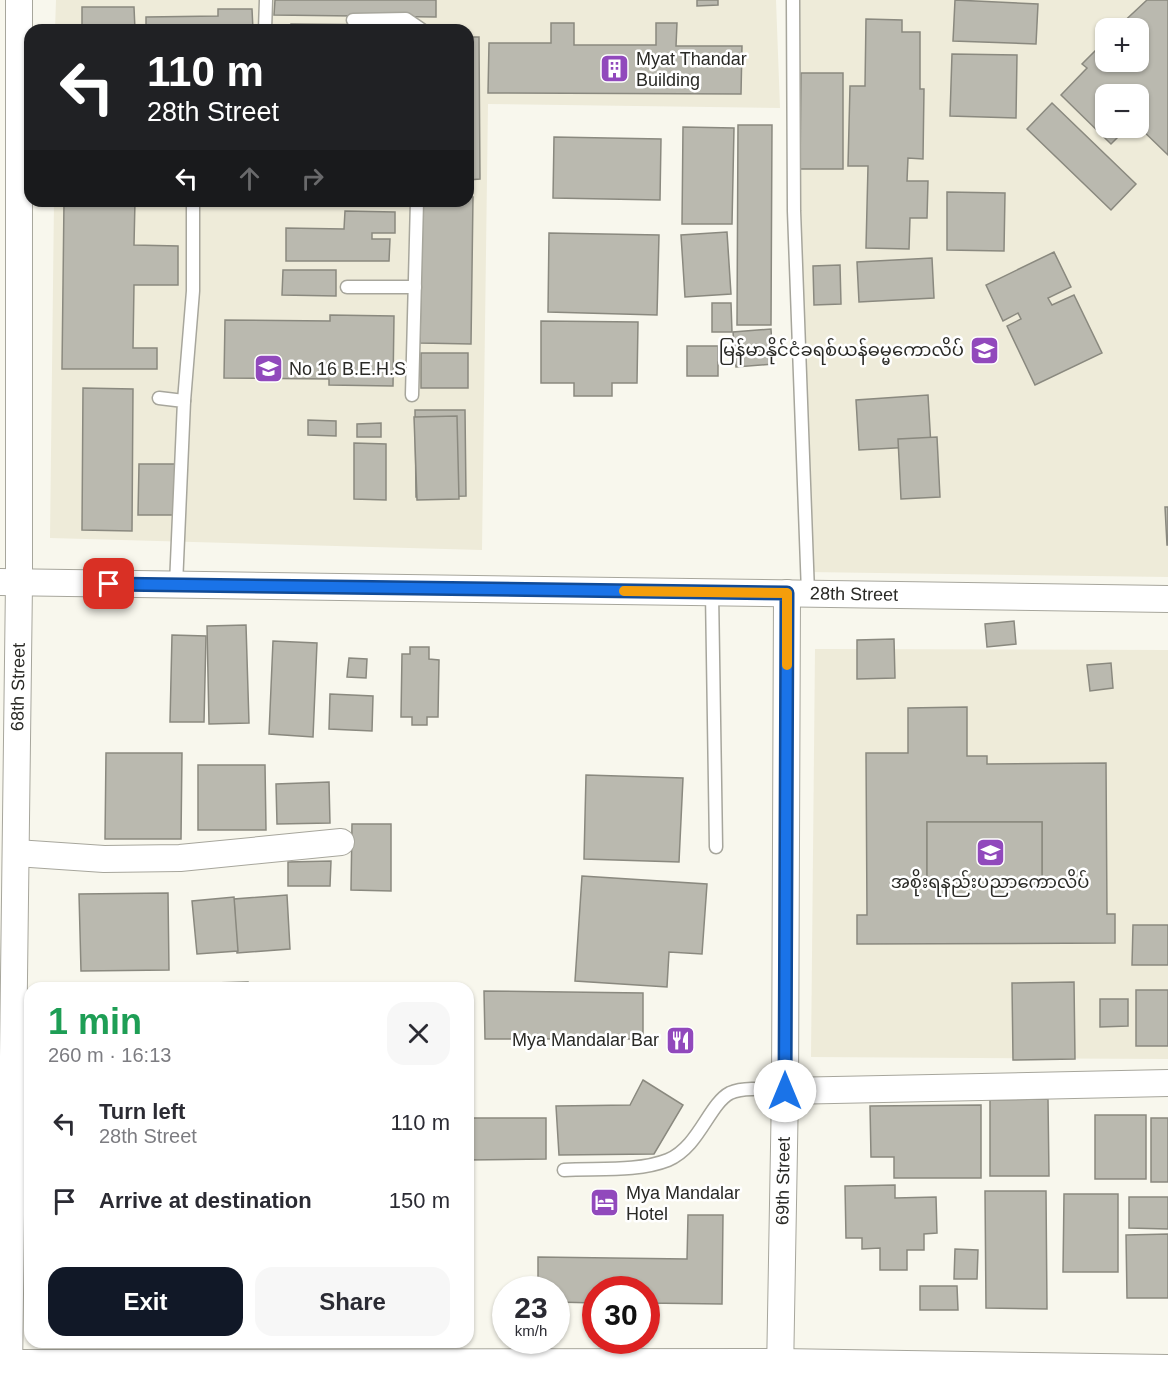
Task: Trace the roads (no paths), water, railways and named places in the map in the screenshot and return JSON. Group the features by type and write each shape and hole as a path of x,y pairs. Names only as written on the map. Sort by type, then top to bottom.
{"street":[{"name":"68th Street","path":"6,1366 21,1082 10,582 19,0"},
{"name":"28th Street","path":"10,582 1168,599"},
{"name":"69th Street","path":"780,1367 797,593"},
{"path":"16,854 104,859 180,858 341,842"},
{"path":"785,1091 1168,1083"},
{"path":"6,1366 225,1368 349,1353 780,1367 1123,1370 1168,1368"}],"lane":[{"path":"265,24 266,0"},
{"path":"793,0 797,593"},
{"path":"353,20 406,20 413,24"},
{"path":"176,585 184,401 193,291 193,207"},
{"path":"412,395 417,207"},
{"path":"347,287 415,287"},
{"path":"159,398 184,401"},
{"path":"712,592 716,847"},
{"path":"564,1170 644,1166 669,1159 690,1144 720,1102 731,1093 756,1089 785,1091"}],"place":[{"name":"Myat Thandar Building","path":"615,69"},
{"name":"မြန်မာနိုင်ငံခရစ်ယန်ဓမ္မကောလိပ်","path":"985,350"},
{"name":"No 16 B.E.H.S","path":"268,369"},
{"name":"အစိုးရနည်းပညာကောလိပ်","path":"990,853"},
{"name":"Mya Mandalar Bar","path":"680,1040"},
{"name":"Mya Mandalar Hotel","path":"605,1203"}]}
